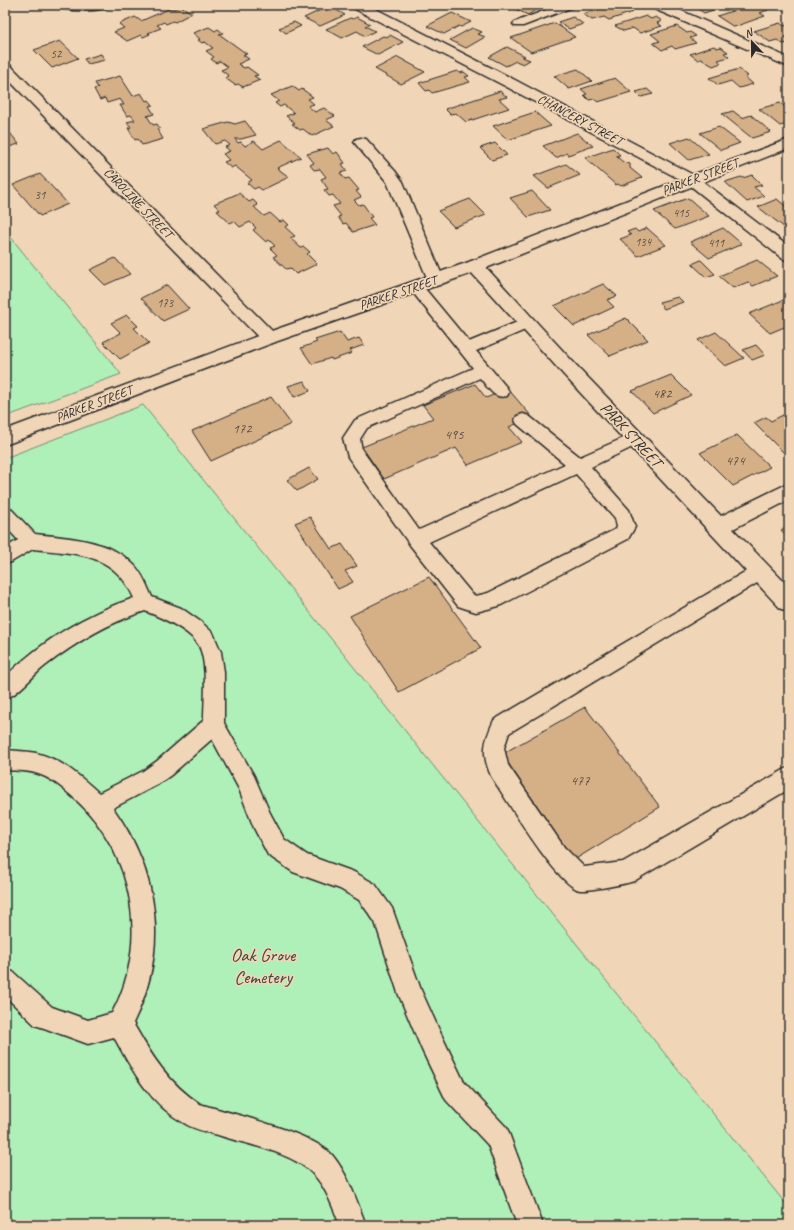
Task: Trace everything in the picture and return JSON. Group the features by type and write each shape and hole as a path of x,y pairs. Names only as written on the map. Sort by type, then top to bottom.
{"street":[{"name":"CHANCERY STREET","path":"358,5 510,83 692,180 789,255"},
{"path":"657,5 789,63"},
{"name":"CAROLINE STREET","path":"5,68 269,338"},
{"path":"361,142 390,174 395,182 436,280"},
{"name":"PARKER STREET","path":"5,438 269,338 475,266 789,143"},
{"name":"PARK STREET","path":"475,266 635,439 789,602"},
{"path":"718,527 789,491"}],"lane":[{"path":"63,5 82,8 104,5"},
{"path":"519,24 569,5"},
{"path":"416,287 501,392"},
{"path":"466,349 527,323"},
{"path":"483,370 361,424 351,438 354,452 416,540 465,600 476,604 492,600 622,534 626,527 623,515 578,465 523,420"},
{"path":"416,540 635,439"},
{"path":"5,514 30,540 98,551 114,560 127,570 136,582 145,603"},
{"path":"5,557 30,540"},
{"path":"760,572 501,727 494,748 498,769 556,855 580,879 626,872 789,777"},
{"path":"5,690 34,662 77,632 113,613 145,603 174,614 194,628 206,639 211,652 214,672 214,724 247,784 262,820 276,847 301,864 346,880 367,892 384,916 410,993 431,1041 455,1091 498,1137 530,1225"},
{"path":"97,805 150,778 164,768 214,724"},
{"path":"5,760 36,763 50,769 66,779 97,805 109,820 126,849 138,885 143,909 142,962 131,1003 120,1023 88,1032 44,1016 5,980"},
{"path":"120,1023 146,1069 169,1098 179,1106 194,1115 295,1146 318,1161 338,1189 353,1225"}],"green space":[{"path":"5,230 121,374 5,417"},
{"name":"Oak Grove Cemetery","path":"143,405 789,1208 789,1225 5,1225 5,458"}],"building":[{"path":"515,5 532,5 537,9 528,15 511,7"},
{"path":"611,5 630,5 636,9 631,10 633,12 609,20 604,17 592,20 583,14"},
{"path":"692,5 728,5 704,13"},
{"path":"751,5 760,5 768,10 760,13 765,16 734,27 717,16"},
{"path":"181,6 192,13 175,22 173,21 166,24 164,22 157,25 161,28 148,33 150,34 143,37 141,35 127,41 114,32 124,28 119,24 135,17 141,21 171,8 173,9"},
{"path":"329,6 345,15 320,26 304,18"},
{"path":"452,13 471,22 461,27 459,26 444,34 427,26"},
{"path":"646,16 651,19 656,17 662,21 657,23 662,26 640,33 633,28 624,31 615,26"},
{"path":"357,17 370,24 365,26 375,31 365,36 357,31 342,38 326,29 350,18 353,19"},
{"path":"573,17 583,24 569,29 558,22"},
{"path":"294,22 301,26 286,33 279,28"},
{"path":"555,23 575,37 531,52 511,38"},
{"path":"780,23 784,26 789,24 789,36 785,37 789,40 789,43 783,44 777,40 770,42 754,31"},
{"path":"677,26 687,33 690,32 696,36 690,38 696,43 675,49 672,46 662,50 653,43 660,41 651,34"},
{"path":"209,27 215,31 218,29 223,33 219,34 247,54 243,55 249,59 238,64 244,68 247,67 258,75 254,76 260,80 243,87 238,84 235,85 225,78 229,76 221,70 228,67 220,61 216,63 211,59 214,57 206,51 213,48 205,42 202,43 198,40 200,39 193,33"},
{"path":"472,28 482,32 478,34 485,37 466,48 450,40"},
{"path":"390,35 403,42 378,55 362,47 383,36 386,37"},
{"path":"60,41 78,58 52,68 34,50"},
{"path":"714,46 717,48 721,47 728,52 724,53 729,57 718,60 721,63 713,66 701,59 698,60 690,54"},
{"path":"507,47 525,56 522,57 530,60 523,64 516,61 506,66 489,57"},
{"path":"101,54 105,60 88,64 84,59"},
{"path":"398,57 425,72 401,84 375,69"},
{"path":"578,69 592,81 569,89 554,76"},
{"path":"739,69 748,76 745,77 753,84 739,88 731,81 718,85 709,78"},
{"path":"457,71 460,73 464,72 469,76 465,77 470,82 432,93 429,90 426,91 419,83"},
{"path":"120,76 133,96 141,93 146,101 149,100 153,105 149,106 154,114 147,116 153,125 157,124 160,128 157,129 163,139 142,145 138,139 135,140 128,128 131,127 127,122 135,120 131,115 127,116 120,105 124,105 120,99 107,103 105,98 100,100 94,89 98,88 95,83"},
{"path":"615,78 631,92 598,102 594,99 589,100 584,95 587,94 581,89"},
{"path":"292,86 299,91 302,89 313,97 308,99 314,104 308,106 315,112 324,108 335,116 326,120 334,126 312,136 303,129 300,130 292,124 295,123 286,116 294,113 284,105 280,107 275,103 279,101 271,95"},
{"path":"647,89 653,94 641,97 636,92"},
{"path":"500,91 507,97 499,99 509,108 466,122 456,113 450,114 445,109"},
{"path":"780,103 789,110 789,123 780,126 759,109"},
{"path":"733,111 742,118 751,115 771,132 752,138 722,114"},
{"path":"535,112 551,126 508,140 493,126"},
{"path":"245,121 256,135 235,139 238,143 241,142 245,146 254,141 263,149 281,140 301,157 277,168 289,177 262,190 258,187 254,189 247,183 252,180 235,166 231,168 224,162 229,160 223,154 230,151 225,147 230,145 225,141 215,144 203,129 228,122 235,124"},
{"path":"5,127 19,144 5,148"},
{"path":"719,127 740,143 721,150 700,133"},
{"path":"577,133 593,146 568,155 567,153 556,158 543,146"},
{"path":"689,137 709,154 689,160 670,143"},
{"path":"495,143 507,155 492,160 480,148"},
{"path":"328,148 333,154 337,152 345,163 342,164 347,171 340,173 345,179 349,178 359,190 356,191 361,197 354,200 359,205 363,204 372,217 369,218 375,225 353,232 346,223 343,224 338,217 341,216 333,206 340,204 333,195 329,196 324,190 328,189 321,179 326,177 320,169 314,170 310,165 314,163 307,154"},
{"path":"613,148 620,155 616,156 623,162 630,164 630,168 642,178 621,186 618,184 616,185 585,158"},
{"path":"566,164 580,175 548,188 534,176"},
{"path":"40,174 68,204 40,216 13,185"},
{"path":"752,175 762,185 754,187 764,196 747,202 725,182 741,177 743,178"},
{"path":"532,191 550,210 528,217 510,198"},
{"path":"239,193 249,202 253,200 258,205 254,207 264,216 270,213 280,222 284,220 289,225 285,227 295,236 290,238 301,248 304,247 310,252 307,254 317,264 296,274 290,268 286,269 273,257 277,255 270,248 275,246 269,240 266,242 253,230 256,228 250,222 240,227 234,221 230,223 217,211 220,210 214,204"},
{"path":"688,198 709,216 675,229 654,211"},
{"path":"470,199 486,215 454,227 438,211"},
{"path":"777,199 789,209 789,231 758,207"},
{"path":"647,228 666,245 638,256 620,239 631,235 627,232 635,229 638,232"},
{"path":"723,228 742,244 709,258 690,242"},
{"path":"115,258 130,274 105,285 90,270"},
{"path":"701,260 715,274 706,277 692,264"},
{"path":"757,260 777,276 753,286 748,282 733,288 719,276"},
{"path":"603,284 617,296 607,300 614,307 574,326 554,306"},
{"path":"167,285 189,309 163,321 141,298"},
{"path":"678,297 683,302 664,309 659,302"},
{"path":"783,300 789,305 789,325 770,333 749,314"},
{"path":"127,315 138,326 134,328 149,343 120,359 103,342 121,333 111,323"},
{"path":"626,318 648,340 610,356 588,335"},
{"path":"340,332 347,342 359,338 364,345 350,350 352,353 332,360 331,358 312,364 301,348 317,342 315,340"},
{"path":"716,332 744,358 725,366 698,340"},
{"path":"756,345 765,355 752,360 743,350"},
{"path":"671,375 691,395 653,413 632,391"},
{"path":"304,381 310,391 294,397 288,386"},
{"path":"475,384 486,398 508,389 532,417 509,427 522,442 468,465 456,448 384,479 362,447 433,418 423,405"},
{"path":"271,397 291,424 211,461 192,431"},
{"path":"789,412 789,449 783,452 754,423 766,417 771,421"},
{"path":"737,435 770,467 733,486 700,453"},
{"path":"309,468 318,479 297,491 287,480"},
{"path":"310,517 331,549 342,544 357,566 345,571 353,582 338,589 295,523"},
{"path":"789,526 789,538 781,530"},
{"path":"429,577 481,648 399,692 350,616"},
{"path":"585,707 660,807 574,860 502,754"}]}
